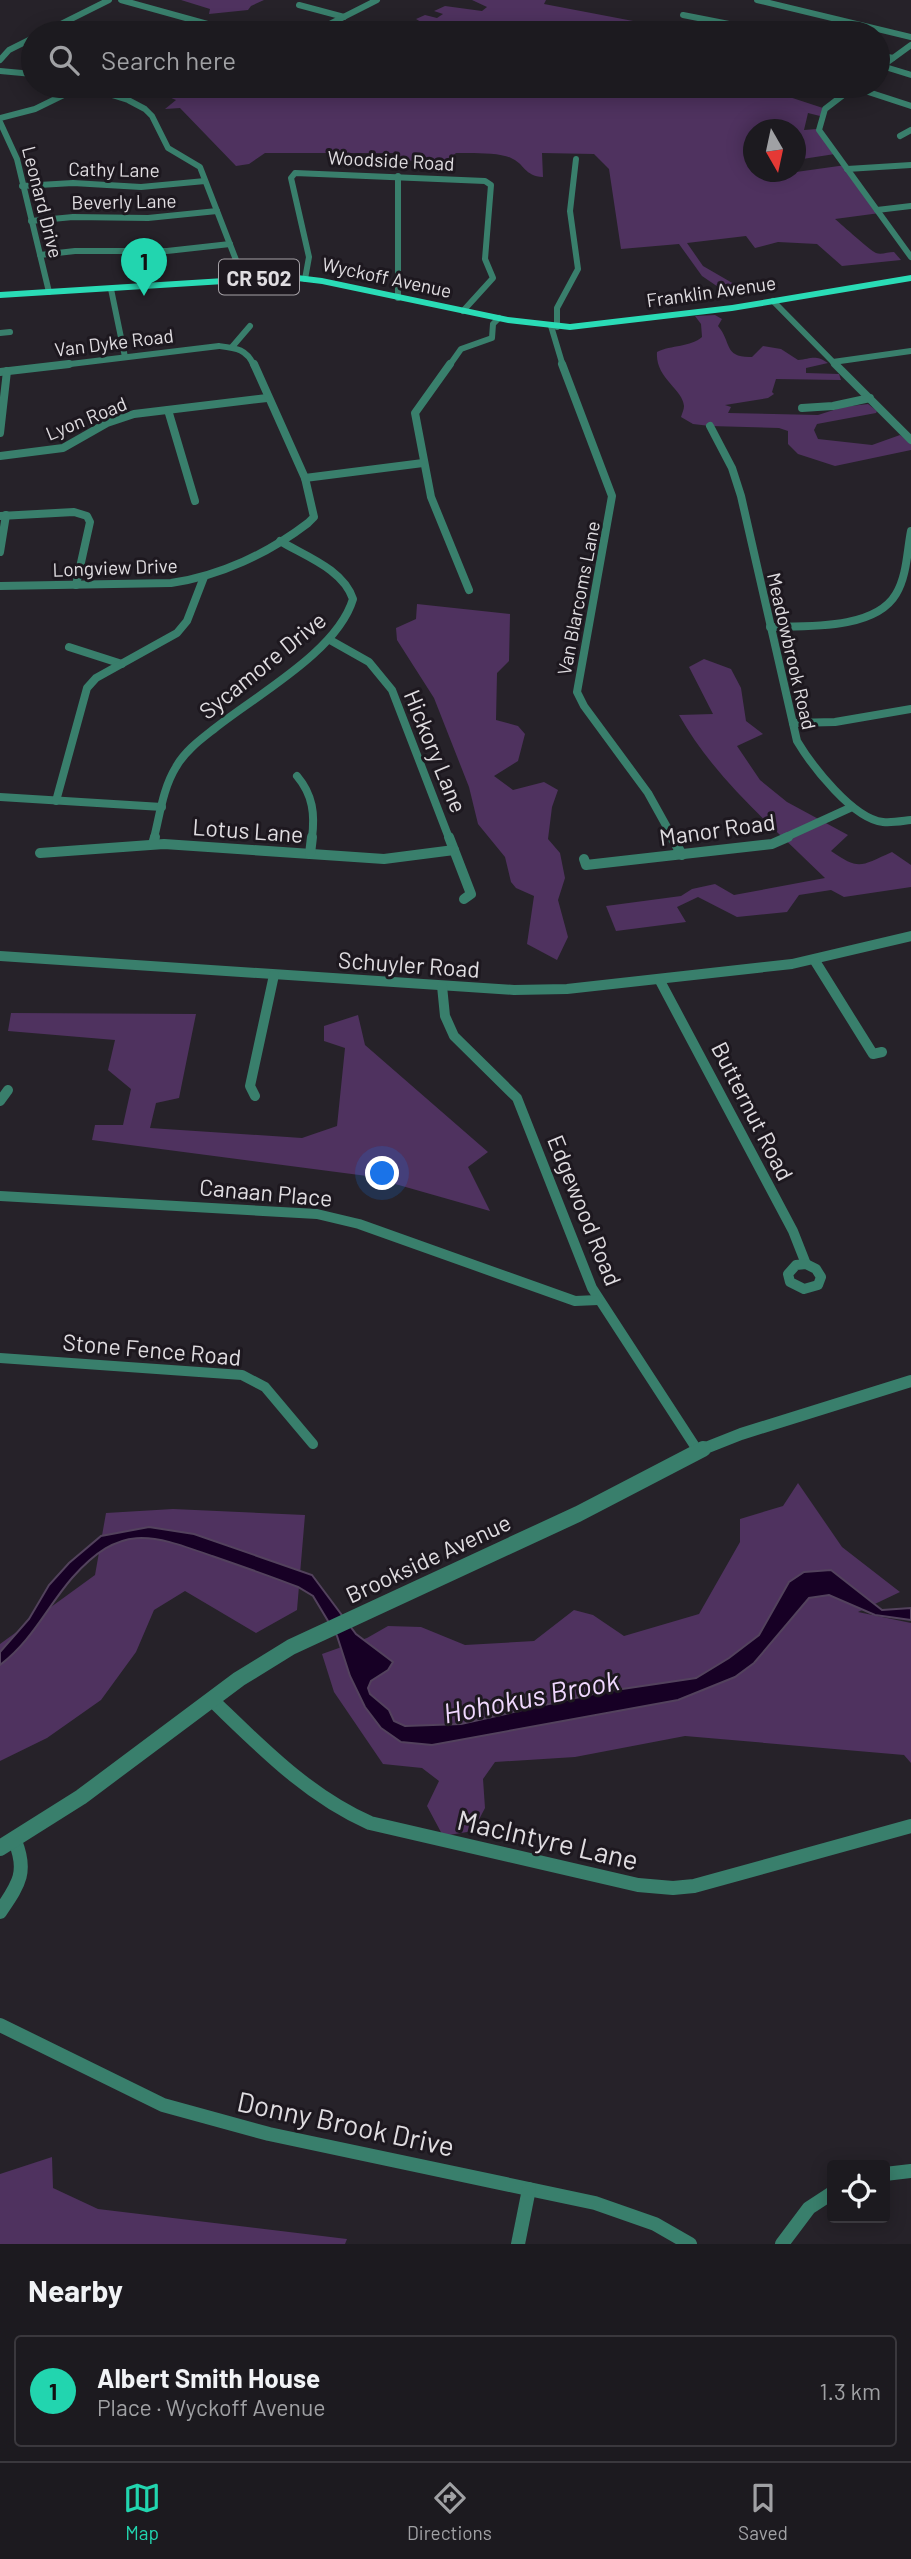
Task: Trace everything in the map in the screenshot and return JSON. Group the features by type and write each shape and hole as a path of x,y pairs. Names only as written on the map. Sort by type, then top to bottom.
{"main road":[{"name":"Wyckoff Avenue","path":"0,295 243,278 304,279 514,321"},
{"name":"Franklin Avenue","path":"514,321 583,326 773,301 911,278"}],"street":[{"path":"67,21 109,0"},
{"path":"121,0 197,21"},
{"path":"336,21 377,0"},
{"path":"757,0 844,21"},
{"path":"299,5 344,17"},
{"path":"683,15 714,21"},
{"path":"890,32 911,37"},
{"path":"0,60 9,50 21,44"},
{"path":"890,60 910,46"},
{"path":"890,70 911,75"},
{"path":"0,71 21,73"},
{"path":"0,120 35,109 58,98"},
{"path":"122,98 145,109 152,116 160,137 170,151 200,167 243,278"},
{"path":"840,98 824,110 818,124 822,138 911,257"},
{"path":"887,98 911,106"},
{"name":"Leonard Drive","path":"0,120 9,137 49,292"},
{"path":"900,136 911,130"},
{"path":"554,326 557,308 578,269 570,211 576,159"},
{"path":"847,169 911,165"},
{"name":"Woodside Road","path":"304,279 309,257 291,178 293,175 302,172 481,180 491,185 485,259 493,278 463,311"},
{"path":"398,176 398,298"},
{"name":"Cathy Lane","path":"22,187 73,183 141,187 205,181"},
{"path":"877,209 911,206"},
{"name":"Beverly Lane","path":"31,221 74,217 148,218 217,211"},
{"path":"40,255 75,251 167,251 230,244"},
{"path":"111,289 125,357"},
{"path":"773,301 911,440"},
{"path":"469,590 431,497 415,418 418,407 461,349 492,338 493,324 499,318"},
{"path":"232,347 250,326"},
{"name":"Van Blarcoms Lane","path":"554,326 554,342 612,496 577,692 584,706 648,793 682,855"},
{"path":"0,333 10,332"},
{"name":"Van Dyke Road","path":"4,371 232,347"},
{"name":"Longview Drive","path":"0,586 171,583 204,577 303,530 314,517 305,478 250,356 232,347"},
{"path":"833,362 911,351"},
{"path":"0,433 4,371"},
{"name":"Lyon Road","path":"0,456 63,448 115,419 267,398"},
{"path":"802,408 833,407 870,398"},
{"path":"167,410 195,501"},
{"name":"Meadowbrook Road","path":"710,426 737,482 793,723 802,751 852,807 873,820 911,820"},
{"path":"305,478 423,463"},
{"path":"0,552 3,516 74,512 87,516 90,522 76,585"},
{"path":"770,627 835,623 873,614 894,598 908,562 911,531"},
{"name":"Sycamore Drive","path":"153,844 168,782 187,751 330,640 351,613 352,593 336,575 280,541"},
{"path":"56,801 87,688 96,678 177,634 187,621 204,577"},
{"name":"Hickory Lane","path":"330,640 369,663 393,690 471,894 464,899"},
{"path":"69,647 102,655 121,664"},
{"path":"793,723 835,722 911,709"},
{"path":"297,776 305,784 313,801 310,854"},
{"path":"0,797 162,807"},
{"name":"Manor Road","path":"584,859 586,865 772,844 852,807"},
{"name":"Lotus Lane","path":"40,853 153,844 399,859 454,850"},
{"name":"Schuyler Road","path":"0,956 540,991 815,961 911,936"},
{"path":"815,961 873,1054 882,1052"},
{"path":"255,1096 250,1086 274,975"},
{"name":"Butternut Road","path":"659,979 793,1231 806,1264"},
{"name":"Edgewood Road","path":"442,986 444,1014 453,1034 467,1051 501,1079 517,1098 598,1300 698,1451"},
{"path":"0,1101 8,1090"},
{"name":"Canaan Place","path":"0,1196 317,1214 359,1224 575,1301 598,1300"},
{"name":"Stone Fence Road","path":"0,1357 242,1375 265,1387 313,1444"},
{"name":"Brookside Avenue","path":"7,1845 126,1765 269,1659 579,1514 698,1451 741,1434 911,1381"},
{"name":"MacIntyre Lane","path":"212,1700 308,1790 346,1814 370,1823 638,1885 673,1888 694,1886 911,1826"},
{"path":"0,1912 20,1882 24,1864 7,1845"},
{"name":"Donny Brook Drive","path":"0,2025 163,2105 269,2134 624,2211 655,2224 690,2244"},
{"path":"890,2173 911,2171"},
{"path":"518,2244 528,2189"},
{"path":"782,2244 808,2208 827,2196"}],"shaded area":[{"path":"181,0 264,0 248,10 209,14 210,9"},
{"path":"472,0 546,0 544,4 633,21 416,19 425,15 437,18 443,14 434,11 445,6 482,11 487,7"},
{"path":"171,98 793,98 826,109 820,116 808,113 806,122 806,119 743,119 743,182 806,182 806,171 846,165 880,213 835,219 876,253 894,252 901,260 842,266 817,244 778,242 755,248 746,236 687,243 703,266 741,288 730,295 702,276 679,244 621,249 609,169 594,154 542,153 543,177 528,172 516,160 484,153 456,153 443,164 404,160 393,153 265,153 249,164 236,166 180,108 165,109 176,100"},
{"path":"817,129 835,154 806,158 806,130"},
{"path":"715,315 722,319 718,326 729,348 736,355 752,357 763,346 781,349 798,360 824,360 828,363 806,368 806,373 839,374 841,380 776,379 772,392 774,394 768,398 725,405 731,407 728,413 818,415 843,407 868,404 876,413 817,424 814,430 818,439 872,445 900,435 911,444 911,450 835,466 798,454 788,444 788,431 779,428 710,426 693,424 681,417 684,407 682,400 660,369 657,352 702,337 701,324 695,316"},
{"path":"417,604 510,614 509,661 497,673 496,720 518,726 525,734 518,761 494,776 513,790 544,782 558,790 552,807 548,839 560,853 565,878 558,900 568,937 557,960 527,944 534,896 516,888 511,882 505,857 478,824 469,787 434,698 397,640 396,628 416,619"},
{"path":"704,659 731,669 741,688 746,721 763,734 737,746 760,780 787,802 848,835 831,851 848,862 866,863 892,852 911,865 911,887 844,897 831,890 799,895 787,912 737,917 698,897 677,907 686,922 616,931 606,906 681,896 692,889 715,884 734,895 825,878 727,781 693,738 679,715 713,714 689,667"},
{"path":"11,1013 196,1014 179,1098 156,1103 150,1128 302,1138 337,1126 345,1048 324,1041 324,1026 358,1015 365,1045 488,1152 468,1167 490,1211 367,1176 92,1140 95,1125 123,1125 131,1089 108,1070 115,1040 8,1031"},
{"path":"798,1483 842,1547 900,1592 858,1612 911,1623 911,1763 904,1755 685,1736 575,1757 495,1762 483,1779 485,1808 473,1831 443,1836 427,1806 439,1781 422,1768 383,1764 334,1692 322,1654 367,1638 388,1626 421,1627 465,1645 534,1641 574,1610 593,1615 624,1636 699,1614 740,1542 740,1519 783,1506"},
{"path":"173,1509 305,1515 297,1610 256,1633 185,1591 154,1610 136,1652 101,1700 47,1738 0,1761 0,1644 95,1575 106,1513"},
{"path":"149,1527 194,1534 312,1575 356,1634 393,1662 388,1670 371,1681 368,1688 370,1694 389,1710 394,1721 405,1726 461,1724 602,1692 696,1678 759,1635 789,1582 804,1572 831,1570 882,1610 911,1608 911,1620 875,1615 829,1595 809,1598 754,1663 735,1677 678,1700 432,1745 401,1742 381,1728 365,1707 350,1676 337,1636 313,1596 298,1587 190,1548 171,1542 137,1538 106,1548 90,1560 63,1589 21,1645 0,1665 0,1652 29,1619 49,1585 69,1563 101,1536"},
{"path":"52,2157 53,2188 98,2209 347,2239 345,2244 0,2244 0,2174"}],"place":[{"name":"Albert Smith House","path":"144,296"}],"water label":[{"name":"Hohokus Brook","path":"531,1696"}]}
